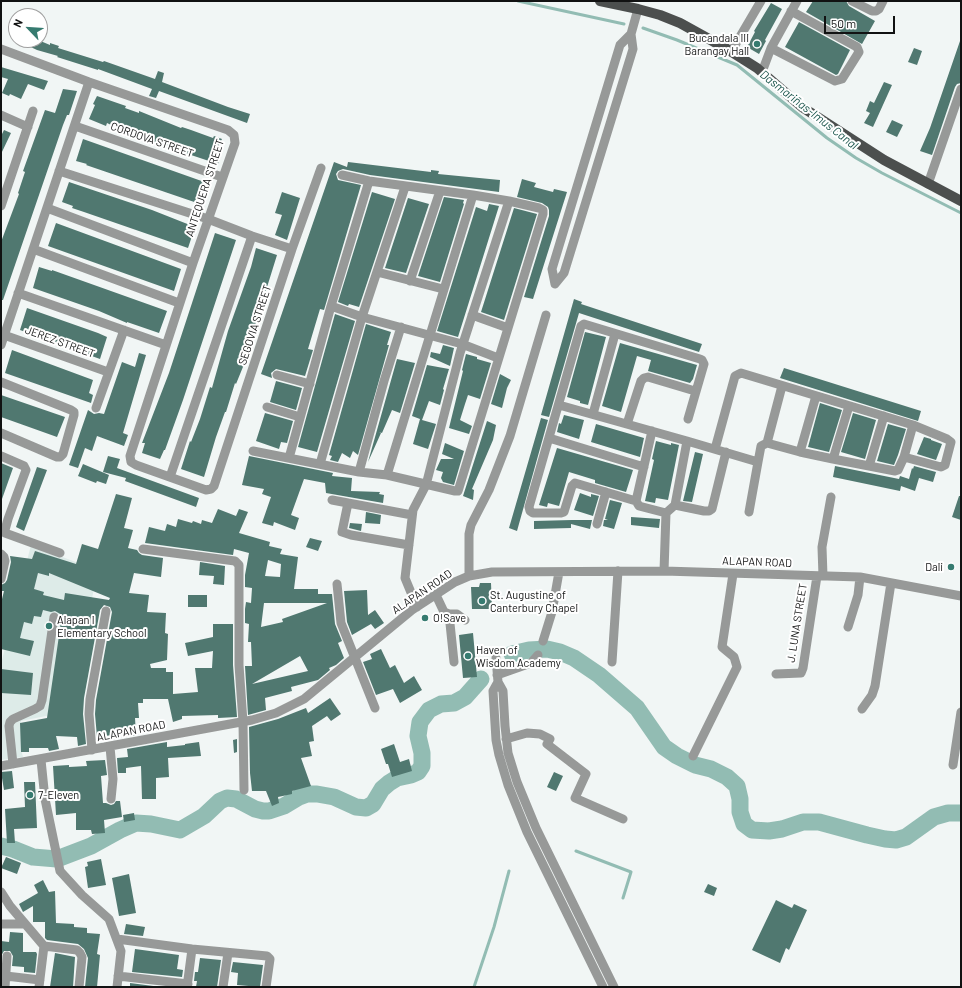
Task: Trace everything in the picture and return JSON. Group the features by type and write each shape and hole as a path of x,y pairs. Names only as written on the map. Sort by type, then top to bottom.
{"main road":[{"path":"600,1 638,9 680,23 731,52 762,72 802,107 884,160 961,201"}],"street":[{"path":"731,52 761,1"},
{"path":"762,72 771,48 797,1"},
{"path":"852,1 872,11 876,11 879,9 883,1"},
{"path":"631,34 620,45 552,269 555,284 564,273 632,49 631,34 638,9"},
{"path":"771,48 835,81 842,80 858,52 856,47 791,11"},
{"name":"ANTEQUERA STREET","path":"1,49 89,82 228,130 234,135 235,143 222,176 179,304 130,456 131,462 136,465 170,477"},
{"path":"1,345 89,82"},
{"path":"928,184 961,89"},
{"path":"1,204 33,112"},
{"path":"1,115 28,127"},
{"name":"CORDOVA STREET","path":"75,126 222,176"},
{"name":"SEGOVIA STREET","path":"170,477 206,490 211,489 214,486 292,249 321,168"},
{"path":"59,171 208,219 252,236 292,249"},
{"path":"254,451 359,472 387,475 458,491 543,210 473,195 405,187 342,175"},
{"path":"289,458 331,306 369,181"},
{"path":"320,464 362,317 405,187"},
{"path":"410,281 440,191"},
{"path":"387,475 473,195"},
{"path":"417,607 405,578 413,510 426,485 462,344 509,202"},
{"path":"47,208 193,263"},
{"path":"170,477 252,236"},
{"path":"33,249 179,304"},
{"path":"377,272 443,289"},
{"path":"18,293 166,345"},
{"path":"331,306 362,317 462,344 498,358"},
{"path":"472,315 508,328"},
{"path":"469,570 469,534 471,525 489,490 510,436 546,315"},
{"path":"666,513 640,506 636,501 575,484 572,486 564,512 561,514 533,514 530,511 529,507 559,405 580,326 584,324 700,359 704,364 688,419"},
{"path":"359,472 384,381 401,327"},
{"path":"96,408 124,330"},
{"path":"593,414 615,334"},
{"name":"JEREZ STREET","path":"4,335 108,372"},
{"path":"715,449 734,376 741,372 782,386 913,425 951,442 945,464 941,467 904,457"},
{"path":"277,375 310,384"},
{"path":"627,424 641,381 644,378 648,377 695,391"},
{"path":"1,382 74,412 63,454 60,457 1,433"},
{"path":"767,443 782,386"},
{"path":"800,452 816,396"},
{"path":"559,405 758,462"},
{"path":"834,459 848,406"},
{"path":"267,407 300,417"},
{"path":"869,466 884,416"},
{"path":"749,512 761,446 767,443 800,452 895,471 898,470 904,457 913,425"},
{"path":"636,501 652,431"},
{"path":"549,438 644,467"},
{"path":"664,572 666,513 675,505 687,441"},
{"path":"675,505 704,511 712,509 726,452"},
{"path":"1,456 26,468 5,517 5,533 60,553"},
{"path":"598,524 606,492"},
{"path":"820,576 822,547 831,497"},
{"path":"332,500 412,515"},
{"path":"348,503 342,532 351,535 410,545"},
{"path":"143,549 235,561 239,565 239,665 243,722 244,790"},
{"path":"1,580 5,561 3,556"},
{"name":"ALAPAN ROAD","path":"1,766 41,760 243,722 276,713 304,699 417,607 455,582 469,570 492,572 664,572 860,577 961,596"},
{"path":"543,641 552,612 559,572"},
{"path":"612,662 618,572"},
{"path":"693,756 737,667 734,657 722,647 733,574"},
{"name":"J. LUNA STREET","path":"776,674 801,673 820,576"},
{"path":"848,627 858,595 860,577"},
{"path":"862,708 872,695 875,686 891,583"},
{"path":"337,584 340,623 375,708"},
{"path":"436,595 444,612 449,614 457,614 465,620"},
{"path":"92,750 89,714 90,699 106,611"},
{"path":"449,614 454,662"},
{"path":"13,764 9,726 10,722 13,719 40,706 54,617"},
{"path":"497,679 531,663 538,655"},
{"path":"496,658 497,679 493,691 496,740 508,785 527,832 603,987"},
{"path":"497,679 503,691 506,739 510,758 526,805 614,987"},
{"path":"953,765 961,712"},
{"path":"506,739 527,733 540,734 550,739 547,744 586,774 574,798 623,819"},
{"path":"110,747 113,779 111,799"},
{"path":"41,760 45,798 54,848 60,871 82,895 110,919 121,951 117,987"},
{"path":"1,892 10,906 44,946 77,950 80,953 82,957 79,987"},
{"path":"1,924 25,924"},
{"path":"117,939 269,957 266,987"},
{"path":"6,976 40,984 44,946"},
{"path":"118,976 188,986 192,949"},
{"path":"223,987 228,953"},
{"path":"5,987 7,956"}],"shaded area":[{"name":"Alapan I Elementary School","path":"31,545 94,569 94,588 71,711 21,721 21,749 23,757 1,760 1,664"}],"building":[{"path":"813,1 846,1 849,6 875,21 862,44 806,12"},
{"path":"771,3 782,9 759,54 747,47 755,32 754,31"},
{"path":"799,22 850,50 838,74 836,75 785,47"},
{"path":"960,41 961,83 957,84 955,87 932,155 920,151 930,128"},
{"path":"50,43 59,46 58,48 103,62 104,61 155,79 158,71 164,73 162,82 250,114 247,123 159,91 156,98 149,96 152,89 98,69 33,48 48,48 48,44 50,45"},
{"path":"914,48 922,51 917,65 908,62"},
{"path":"1,67 48,81 44,90 28,84 21,99 10,94 9,96 2,93 8,79 1,77"},
{"path":"884,82 892,85 873,127 864,123 870,113 866,111 870,101 874,103"},
{"path":"63,89 77,91 69,115 67,115 63,125 3,300 1,300 1,242 19,194 18,193 25,172 23,171 45,110 55,113"},
{"path":"97,96 126,106 125,108 139,113 139,111 181,128 182,127 213,138 214,136 222,139 215,153 221,156 218,164 182,152 181,153 139,136 138,138 107,123 106,126 89,119"},
{"path":"892,120 903,125 897,137 886,132"},
{"path":"4,130 11,133 1,154 1,136"},
{"path":"83,139 210,184 203,205 76,161"},
{"path":"334,162 347,167 348,162 431,172 431,170 439,171 438,174 500,180 499,192 370,175 343,169 338,171 336,174 338,180 361,185 324,310 320,309 308,349 313,350 305,376 276,369 271,373 272,378 261,374"},
{"path":"522,179 536,183 534,187 553,192 554,189 567,192 533,299 524,297 549,216 549,210 548,207 542,203 517,197"},
{"path":"69,182 152,210 195,227 188,248 72,208 73,206 62,202"},
{"path":"282,192 300,198 287,240 275,235 282,215 275,213"},
{"path":"372,192 395,199 359,307 349,304 348,306 338,302"},
{"path":"444,197 464,200 464,204 440,282 418,276"},
{"path":"408,198 429,204 406,273 385,268"},
{"path":"489,204 499,206 458,337 437,331 476,207 487,211"},
{"path":"514,208 537,214 504,320 481,312"},
{"path":"56,223 181,269 174,291 48,246"},
{"path":"215,233 236,240 183,400 165,450 160,459 142,453 145,443 142,443 169,373"},
{"path":"256,248 277,255 254,329 252,328 247,357 236,384 235,383 204,477 181,469 190,441 191,442 200,419 210,387 212,388 228,331 251,267"},
{"path":"39,267 52,270 167,311 159,333 127,323 99,311 33,288"},
{"path":"574,299 582,302 581,304 702,344 699,352 579,313 549,417 541,415"},
{"path":"27,308 107,337 100,359 20,330"},
{"path":"335,314 355,321 317,452 298,447"},
{"path":"366,324 391,332 387,345 389,345 358,455 353,451 350,458 342,453 338,462 330,460 332,456 329,455"},
{"path":"585,332 606,337 588,405 567,397"},
{"path":"620,343 697,365 693,379 690,383 648,371 651,360 637,356 621,412 602,406"},
{"path":"443,345 454,348 450,366 430,357 431,352 440,354"},
{"path":"12,350 93,380 89,393 93,395 91,403 5,373"},
{"path":"139,353 146,355 123,433 128,435 124,446 97,436 92,451 85,448 78,468 69,465 88,410 94,414 104,414 122,362 135,367"},
{"path":"466,354 491,363 480,399 468,395 460,420 472,426 469,434 449,428"},
{"path":"397,359 415,363 400,413 392,410 382,433 379,432 381,433 368,462"},
{"path":"427,365 449,369 440,405 429,401 422,420 436,424 428,449 413,444 420,419 412,416"},
{"path":"784,368 921,411 918,421 780,378"},
{"path":"500,374 511,380 507,388 502,408 491,404"},
{"path":"276,381 302,388 296,410 270,402"},
{"path":"1,395 65,417 57,437 1,417"},
{"path":"820,403 842,410 829,452 808,447"},
{"path":"265,413 293,421 287,443 281,442 279,449 256,441"},
{"path":"853,413 876,420 865,459 841,452"},
{"path":"564,415 584,420 579,439 557,432 559,423 561,424"},
{"path":"541,418 548,420 517,531 509,528"},
{"path":"487,421 496,425 493,440 472,489 474,490 473,500 463,496"},
{"path":"596,424 644,438 640,457 591,442"},
{"path":"888,424 906,429 894,465 877,461"},
{"path":"924,437 942,444 936,460 917,454"},
{"path":"656,441 671,445 671,443 679,445 668,500 656,498 655,503 645,501 654,460 652,459"},
{"path":"445,443 464,451 454,485 443,482 441,478 443,472 436,470 441,459 454,459 442,454"},
{"path":"557,448 633,470 626,492 595,483 595,480 569,472 559,506 548,503 547,507 539,505"},
{"path":"695,452 703,454 692,502 683,501"},
{"path":"108,456 120,459 117,468 199,498 196,507 125,481 126,478 103,472"},
{"path":"249,456 333,473 332,476 352,478 351,491 380,492 379,494 384,495 383,503 326,493 325,483 304,479 291,515 299,518 295,530 274,522 273,526 262,523 271,497 262,494 264,489 242,485"},
{"path":"1,463 13,468 2,499 1,498"},
{"path":"83,464 109,475 106,484 97,481 96,483 78,476"},
{"path":"835,466 899,479 900,476 909,479 914,466 936,472 933,482 919,478 915,491 901,486 900,491 833,477"},
{"path":"37,467 47,470 24,531 16,527"},
{"path":"580,493 591,497 591,494 599,496 593,516 574,510"},
{"path":"116,494 132,498 124,528 133,530 128,548 137,550 142,555 163,558 161,577 134,573 129,593 149,595 147,612 166,613 165,633 168,634 167,660 150,664 151,668 166,668 166,672 173,672 173,694 198,692 195,668 212,668 213,651 188,656 185,643 213,637 213,624 233,624 233,665 237,717 218,718 218,715 182,716 182,719 173,722 168,699 143,699 143,703 138,703 139,718 135,718 136,735 128,737 128,733 97,737 95,714 96,700 112,612 110,607 104,605 100,610 84,698 83,714 86,744 78,746 77,737 56,736 59,749 49,751 48,748 29,748 29,752 21,752 20,723 47,718 62,615 55,611 51,612 43,610 41,617 34,616 32,624 24,622 20,638 34,641 30,656 1,649 1,603 4,591 1,591 1,585 7,580 11,562 10,556 32,559 35,551 76,564 82,544 98,549","holes":["38,573 49,576 49,573 110,598 109,600 65,593 64,600 43,595 44,592 34,589"]},
{"path":"959,496 961,496 961,520 952,517"},
{"path":"610,500 622,503 614,529 603,526 604,520 608,520 605,519"},
{"path":"218,509 236,516 239,509 248,512 239,533 270,542 269,546 282,549 280,554 298,557 294,589 318,589 318,594 332,594 335,624 342,641 338,643 344,658 336,665 329,668 330,670 318,680 291,687 292,691 265,698 266,710 248,715 245,666 252,666 251,642 248,642 249,624 245,623 245,609 246,602 251,603 252,588 245,587 245,575 249,553 234,549 233,555 145,543 149,527 165,531 167,524 176,527 178,519 192,523 193,521 201,524 202,520 212,523","holes":["268,560 281,564 280,577 265,576","264,603 327,603 282,619 283,622 261,627","300,656 308,671 252,684"]},
{"path":"366,512 381,515 380,524 365,523"},
{"path":"631,517 660,519 659,528 631,525"},
{"path":"592,520 590,529 571,524 571,528 534,529 534,521"},
{"path":"350,523 362,524 361,531 349,528"},
{"path":"310,538 322,541 318,551 306,547"},
{"path":"200,562 225,566 224,585 213,584 214,576 199,575"},
{"name":"St. Augustine of Canterbury Chapel","path":"480,583 491,583 492,609 472,609 471,587 479,587"},
{"path":"367,590 368,615 375,610 384,623 375,629 371,624 352,635 347,622 344,591"},
{"path":"188,595 207,595 207,607 188,607"},
{"name":"Haven of Wisdom Academy","path":"473,633 477,677 463,678 459,635"},
{"path":"381,649 390,668 395,665 404,683 414,676 422,690 400,703 393,689 376,695 363,662 372,659 370,654"},
{"path":"1,669 33,673 31,695 1,693"},
{"path":"330,698 341,714 331,721 327,716 312,726 314,741 309,742 312,756 301,758 311,786 292,791 292,794 278,797 279,803 272,806 266,791 252,791 249,727 278,719 306,708 308,713"},
{"path":"237,739 237,752 234,753 233,740"},
{"path":"167,742 167,747 199,742 201,756 168,758 169,777 156,778 156,799 142,799 141,766 126,768 126,773 118,773 117,758 128,757 127,749"},
{"path":"394,744 400,762 409,759 412,771 392,777 381,749"},
{"path":"105,760 107,775 101,776 103,803 111,805 116,801 120,801 122,817 104,820 105,833 92,834 91,830 76,830 76,813 56,815 53,766 87,766 86,761"},
{"path":"12,771 14,788 4,790 1,772"},
{"path":"554,772 563,776 556,791 547,787"},
{"path":"24,782 35,782 37,828 14,829 15,843 7,843 5,809 25,807"},
{"path":"134,813 135,820 124,822 123,815"},
{"path":"6,857 21,863 17,874 1,868"},
{"path":"101,859 106,885 88,888 85,867 88,866 87,862"},
{"path":"129,874 136,913 119,916 112,878"},
{"path":"43,880 49,892 55,891 56,923 74,924 74,927 87,928 87,933 100,934 97,954 100,955 97,987 85,987 88,958 84,949 78,944 47,940 45,938 45,922 33,922 33,906 23,912 19,904 38,893 34,885"},
{"path":"708,884 717,888 714,896 704,892"},
{"path":"776,900 792,908 794,904 807,910 789,950 786,948 780,963 752,950"},
{"path":"126,924 145,927 143,936 124,934"},
{"path":"10,932 23,933 23,952 36,952 35,973 24,972 24,967 12,966 13,956 10,951 4,951 1,956 1,941 9,942"},
{"path":"135,949 179,955 177,969 183,970 182,977 132,972"},
{"path":"55,953 75,957 73,987 50,987"},
{"path":"200,958 221,960 217,987 196,987 197,981 194,981 195,972 198,972"},
{"path":"233,962 263,965 260,987 237,985 238,973 231,972"},
{"path":"130,983 161,987 130,987"}],"waterway":[{"name":"Dasmariñas-Imus Canal","path":"518,1 624,24"},
{"name":"Dasmariñas-Imus Canal","path":"643,28 677,40 737,65 827,138 856,158 882,173 961,213"},
{"path":"512,654 529,650 547,649 560,652 574,658 599,675 637,708 664,747 677,756 695,765 711,769 727,777 737,786 740,799 740,812 744,824 752,830 769,831 782,829 803,822 819,822 867,835 896,840 906,837 934,817 948,813 961,813"},
{"path":"1,846 33,857 57,859 91,846 136,823 151,824 180,830 204,816 220,801 227,798 236,799 255,809 269,811 284,806 307,794 317,794 334,797 356,807 366,808 373,804 382,789 389,783 397,778 418,772 422,766 422,753 418,736 420,722 429,710 441,704 454,703 465,697 481,679"},
{"path":"576,851 631,872 623,898"},
{"path":"474,987 494,927 509,871"}],"place":[{"name":"Bucandala III Barangay Hall","path":"757,44"},
{"name":"Dali","path":"951,567"},
{"name":"St. Augustine of Canterbury Chapel","path":"482,601"},
{"name":"O!Save","path":"425,618"},
{"name":"Alapan I Elementary School","path":"49,626"},
{"name":"Haven of Wisdom Academy","path":"468,656"},
{"name":"7-Eleven","path":"30,795"}]}
